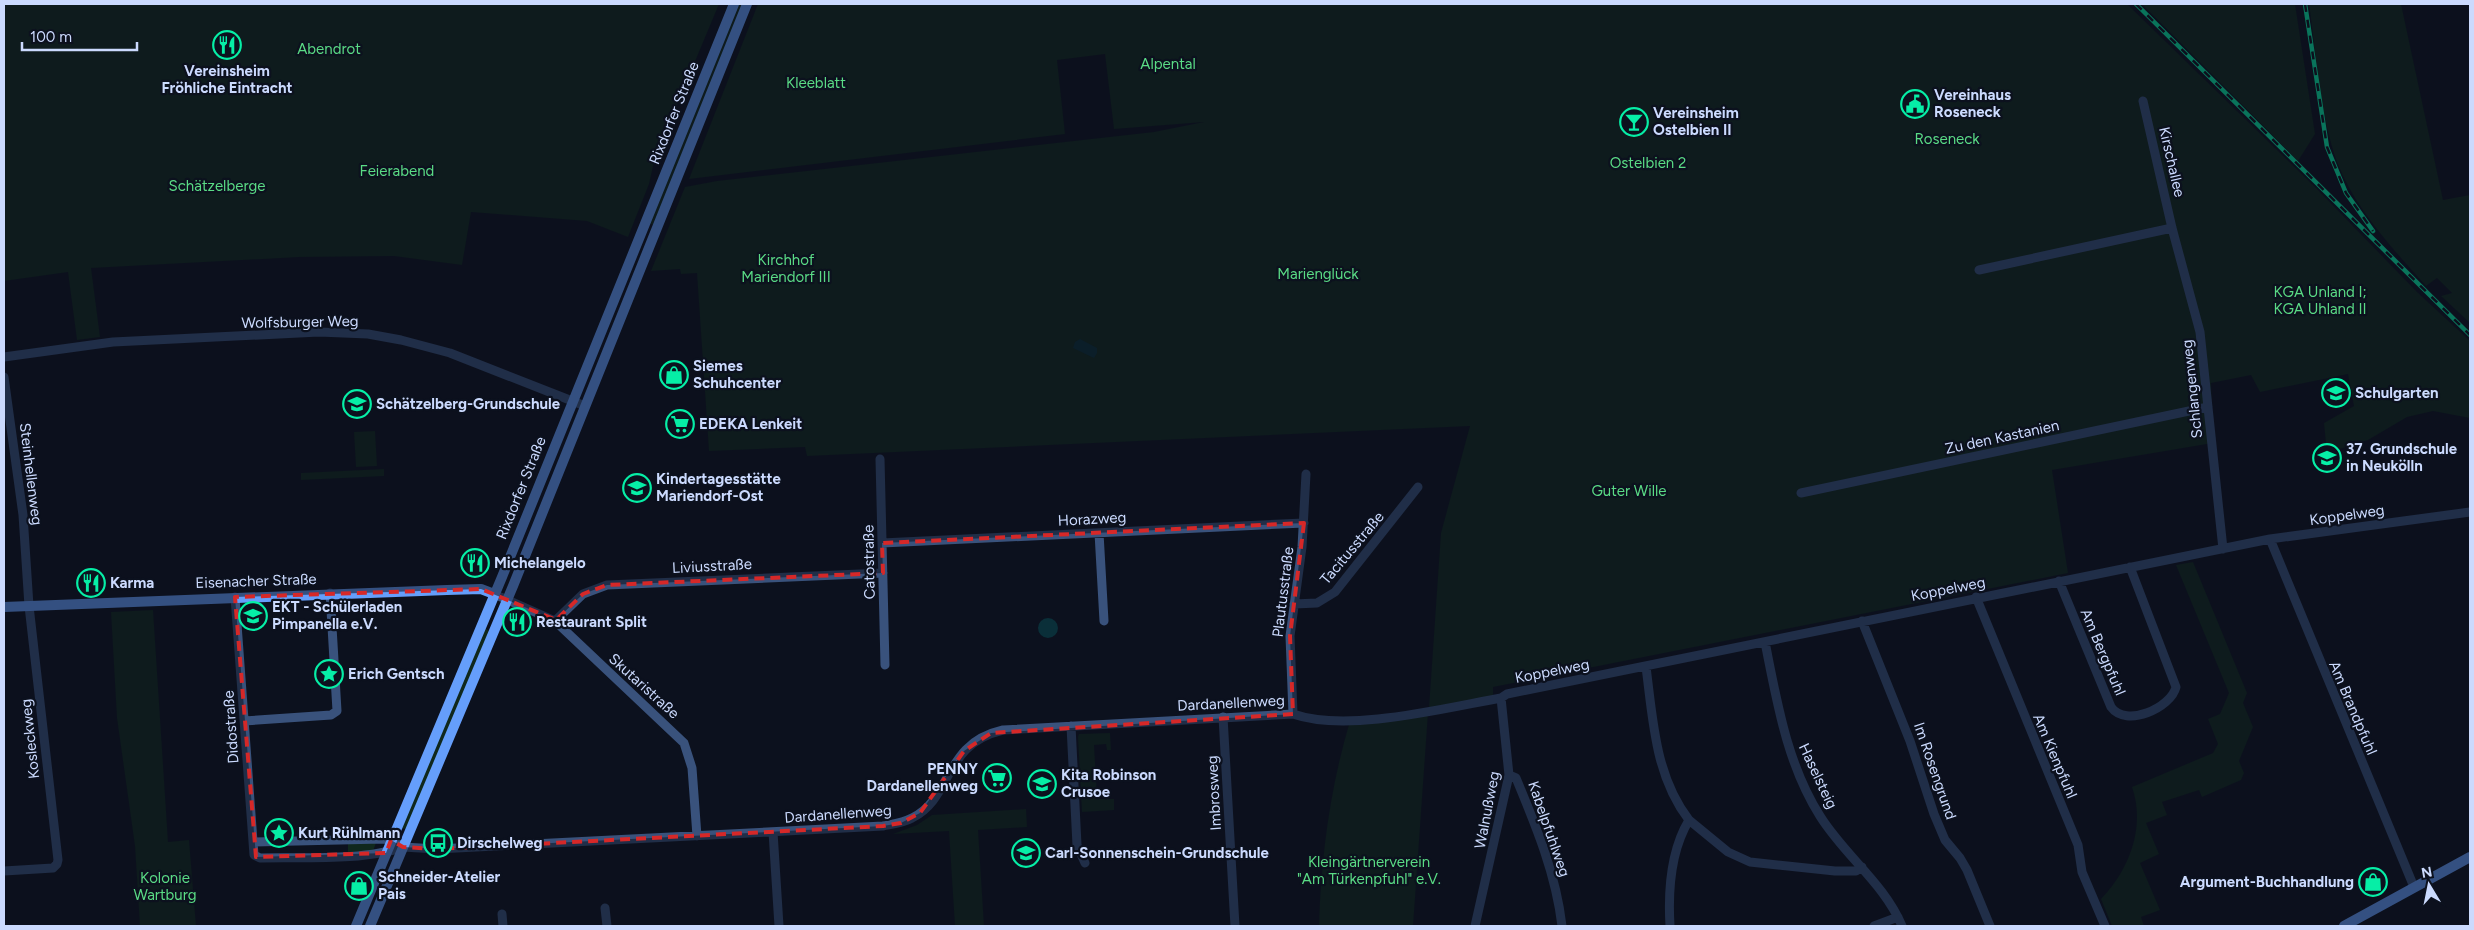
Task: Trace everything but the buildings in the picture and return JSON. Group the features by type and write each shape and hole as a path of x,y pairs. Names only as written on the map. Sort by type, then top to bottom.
{"street":[{"name":"Rixdorfer Straße","path":"356,926 494,594 734,4"},
{"name":"Rixdorfer Straße","path":"370,926 507,599 747,4"},
{"name":"Kirschallee","path":"2143,101 2172,228"},
{"path":"1979,270 2172,228"},
{"name":"Schlangenweg","path":"2172,228 2200,332 2224,549"},
{"path":"641,233 653,238"},
{"name":"Wolfsburger Weg","path":"4,357 113,342 319,332 368,334 402,340 450,353 585,406"},
{"name":"Steinhellenweg","path":"4,377 23,515 30,606"},
{"name":"Zu den Kastanien","path":"1801,493 2208,407"},
{"name":"Catostraße","path":"880,459 885,665"},
{"name":"Plautusstraße","path":"1293,714 1290,644 1304,524 1306,474"},
{"name":"Tacitusstraße","path":"1294,604 1317,602 1335,592 1418,487"},
{"name":"Koppelweg","path":"1293,714 1308,719 1331,722 1436,710 1501,698 1507,694 1646,667 1976,597 2270,539 2470,512"},
{"name":"Horazweg","path":"882,543 1304,524"},
{"path":"1099,533 1104,621"},
{"name":"Am Brandpfuhl","path":"2270,539 2414,887"},
{"name":"Am Bergpfuhl","path":"2059,581 2111,707 2122,715 2142,714 2165,703 2172,696 2176,687 2130,567"},
{"name":"Liviusstraße","path":"554,622 583,594 607,585 883,573"},
{"name":"Eisenacher Straße","path":"4,607 330,593 481,589 507,599"},
{"path":"244,721 331,715 337,711 330,593"},
{"name":"Didostraße","path":"235,597 254,855 260,858 386,853"},
{"name":"Am Kienpfuhl","path":"1976,597 2078,846 2082,872 2105,926"},
{"name":"Skutaristraße","path":"507,599 554,622 684,743 692,768 697,836"},
{"name":"Kosleckweg","path":"4,871 53,868 58,860 30,606"},
{"name":"Im Rosengrund","path":"1862,621 1910,741 1934,814 1945,840 1967,870 1990,926"},
{"path":"481,624 494,629"},
{"name":"Haselsteig","path":"1765,642 1786,740 1802,782 1821,818 1880,886 1902,926"},
{"path":"1646,667 1656,748 1672,792 1689,820 1728,852 1750,862 1835,871 1856,871 1862,867"},
{"name":"Walnußweg","path":"1475,926 1509,775 1501,698"},
{"name":"Dardanellenweg","path":"403,846 437,850 773,832 901,823 914,818 925,809 961,754 978,738 1003,730 1293,714"},
{"name":"Imbrosweg","path":"1223,717 1234,926"},
{"path":"1070,726 1077,845 1085,863"},
{"name":"Kabelpfuhlweg","path":"1509,775 1516,778 1546,854 1562,926"},
{"path":"1670,926 1671,880 1683,832 1689,820"},
{"path":"773,832 778,926"},
{"path":"253,842 391,840 403,846"},
{"path":"386,853 403,846"},
{"path":"2344,926 2470,856"},
{"path":"605,908 607,926"},
{"path":"502,914 503,926"},
{"path":"1874,926 1898,917"}],"highlighted area":[{"path":"1304,523 1290,636 1293,714 991,733 964,751 920,813 901,823 883,826 437,849 403,847 391,840 386,853 256,857 235,597 481,589 556,620 583,594 607,585 883,573 882,543"}],"green space":[{"path":"4,4 719,4 655,157 649,184 628,237 587,221 471,212 462,265 394,256 299,257 91,268 100,337 77,340 68,272 4,281"},
{"path":"737,4 743,4 653,225 649,223"},
{"path":"758,4 2127,4 2316,188 2417,292 2470,341 2470,418 2433,411 2407,417 2368,440 2327,453 2324,423 2354,406 2348,374 2260,392 2251,375 2211,383 2213,443 2052,470 2068,573 1493,687 1493,696 1429,708 1441,533 1470,426 807,456 805,447 709,451 697,273 681,274 680,269 651,271 685,187 717,181 1154,132 1204,122 1114,129 1105,54 1057,60 1065,134 689,179"},
{"path":"2142,4 2295,4 2315,134 2298,161"},
{"path":"2309,4 2401,4 2443,200 2470,195 2470,323 2441,296 2452,293 2437,278 2426,286 2401,258 2364,212 2345,179 2337,162 2326,124"},
{"path":"375,431 377,466 356,467 354,432"},
{"path":"384,469 384,476 301,480 301,473"},
{"path":"2193,562 2247,693 2243,703 2253,727 2239,761 2244,773 2241,780 2202,797 2199,790 2162,802 2167,815 2146,823 2159,854 2140,863 2160,910 2141,917 2144,926 2112,926 2101,899 2120,875 2132,847 2137,817 2132,787 2213,753 2218,744 2208,719 2220,714 2229,693 2176,565"},
{"name":"Kolonie Wartburg","path":"153,610 168,842 189,840 196,926 140,926 135,846 117,718 111,612"},
{"path":"485,628 489,631 408,829 399,828"},
{"name":"Kleingärtnerverein \"Am Türkenpfuhl\" e.V.","path":"1428,713 1413,926 1319,926 1324,848 1337,772 1350,721"},
{"path":"1110,733 1111,750 1107,750 1106,744 1094,745 1097,797 1100,799 1114,799 1114,810 1082,812 1079,734"},
{"path":"1026,809 1027,827 978,830 984,926 955,926 949,831 893,834 917,825 932,815"},
{"path":"348,843 376,843 373,851 348,852"}],"water":[{"path":"1080,339 1097,348 1094,358 1073,348 1075,342"},
{"path":"1048,618 1055,621 1058,628 1055,635 1048,638 1041,635 1038,628 1041,621"}],"railway":[{"path":"2136,4 2470,335"},
{"path":"2305,4 2327,147 2346,193 2373,231"}],"place":[{"name":"Vereinsheim Fröhliche Eintracht","path":"227,45"},
{"name":"Vereinhaus Roseneck","path":"1915,104"},
{"name":"Vereinsheim Ostelbien II","path":"1634,122"},
{"name":"Siemes Schuhcenter","path":"674,375"},
{"name":"Schulgarten","path":"2336,393"},
{"name":"Schätzelberg-Grundschule","path":"357,404"},
{"name":"EDEKA Lenkeit","path":"680,424"},
{"name":"37. Grundschule in Neukölln","path":"2327,458"},
{"name":"Kindertagesstätte Mariendorf-Ost","path":"637,488"},
{"name":"Michelangelo","path":"475,563"},
{"name":"Karma","path":"91,583"},
{"name":"EKT - Schülerladen Pimpanella e.V.","path":"253,616"},
{"name":"Restaurant Split","path":"517,622"},
{"name":"Erich Gentsch","path":"329,674"},
{"name":"PENNY Dardanellenweg","path":"997,778"},
{"name":"Kita Robinson Crusoe","path":"1042,784"},
{"name":"Kurt Rühlmann","path":"279,833"},
{"name":"Dirschelweg","path":"438,843"},
{"name":"Carl-Sonnenschein-Grundschule","path":"1026,853"},
{"name":"Argument-Buchhandlung","path":"2373,882"},
{"name":"Schneider-Atelier Pais","path":"359,886"}],"park label":[{"name":"Abendrot","path":"329,49"},
{"name":"Alpental","path":"1168,64"},
{"name":"Kleeblatt","path":"816,83"},
{"name":"Roseneck","path":"1947,139"},
{"name":"Ostelbien 2","path":"1648,163"},
{"name":"Feierabend","path":"397,171"},
{"name":"Schätzelberge","path":"217,186"},
{"name":"Kirchhof Mariendorf III","path":"786,268"},
{"name":"Marienglück","path":"1318,274"},
{"name":"KGA Unland I; KGA Uhland II","path":"2320,300"},
{"name":"Guter Wille","path":"1629,491"}]}
